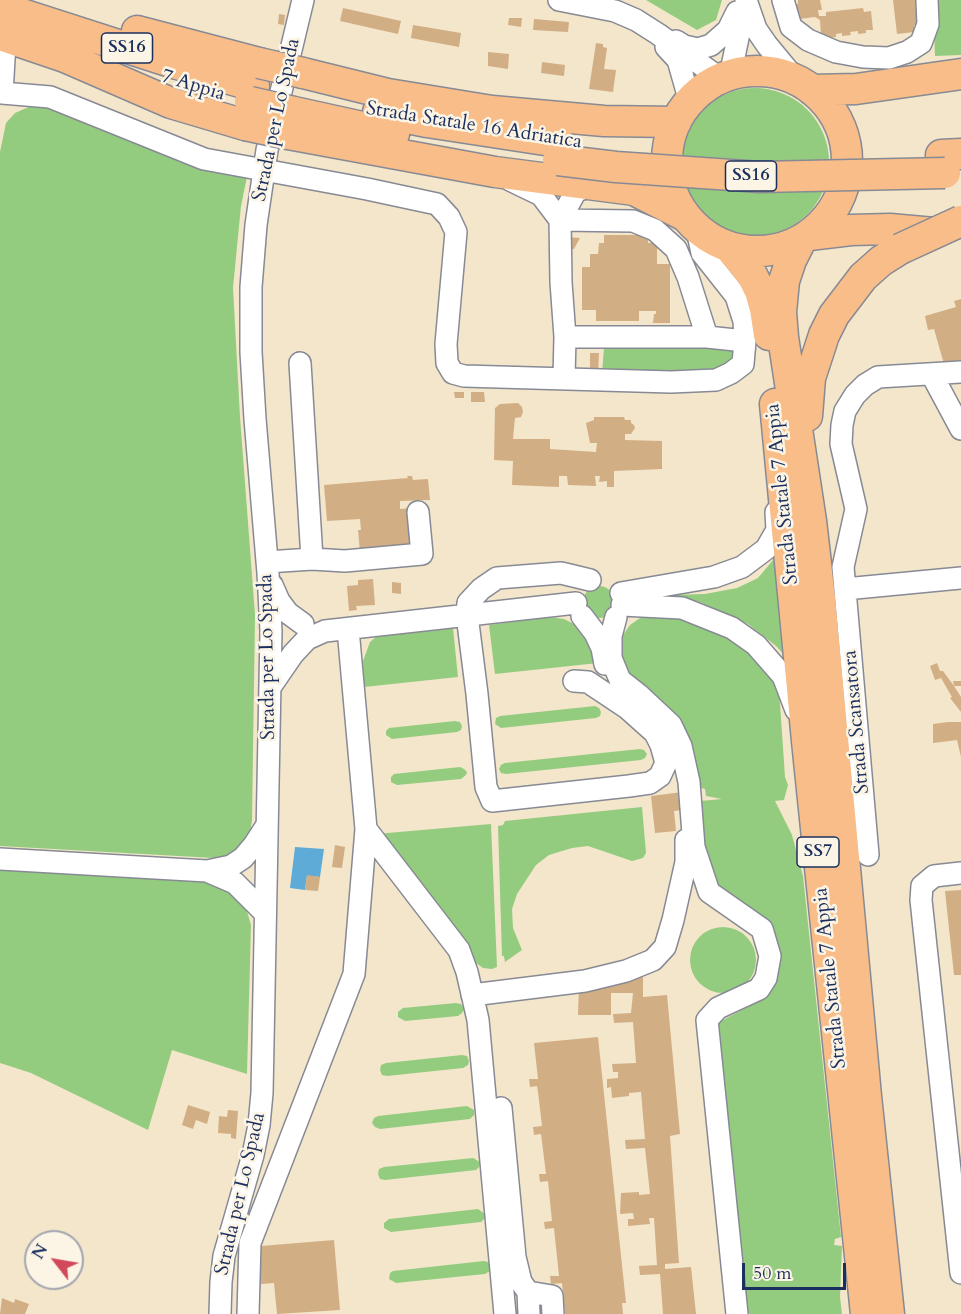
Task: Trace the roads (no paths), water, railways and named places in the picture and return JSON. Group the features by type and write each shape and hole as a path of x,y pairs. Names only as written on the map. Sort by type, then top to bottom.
{"highway":[{"path":"13,0 252,94 295,104 495,172 634,190 691,222 712,240 729,248 753,252 778,249 805,238 851,230 895,239 961,237"},
{"name":"Strada Statale 16 Adriatica","path":"0,8 177,64 252,94 428,140 558,151 629,149 952,164"},
{"name":"7 Appia","path":"2,34 170,79 252,94"},
{"path":"691,222 673,194 667,170 669,146 683,112 704,89 725,77 752,71 768,72 804,85 856,89 961,74"},
{"path":"804,85 828,105 839,124 846,144 847,166 843,187 830,214 805,238"},
{"path":"295,104 388,94 492,111 604,121 683,112"},
{"path":"843,187 862,209 895,239"},
{"path":"811,521 807,404 810,378 834,315 863,277 881,261 895,239 961,221"},
{"name":"SS7","path":"805,238 787,270 781,312 811,521"},
{"name":"Strada Statale 7 Appia","path":"729,248 752,275 763,300 769,336 807,741 866,1314"},
{"name":"Strada Statale 7 Appia","path":"811,521 889,1314"},
{"path":"884,1269 894,1314"}],"street":[{"name":"Strada per Lo Spada","path":"220,1314 220,1282 224,1256 253,1155 262,1093 271,632 251,352 251,286 263,170 303,0"},
{"path":"560,0 615,11 636,20 725,77 739,33 740,4"},
{"path":"783,0 791,27 808,40 836,52 863,57 889,58 907,52 921,43 928,24 927,0"},
{"path":"658,34 684,46 698,49 711,45 722,38 728,30 740,4"},
{"path":"740,4 766,45 804,85"},
{"path":"2,34 2,93 50,97 204,159 437,204 449,217 456,232 446,344 447,363 453,373 464,376 671,382 716,380 731,373 743,364 746,341 744,321 736,296 702,253 691,222"},
{"path":"658,34 662,43 678,60 683,112"},
{"path":"495,172 541,195 560,220"},
{"path":"564,378 565,337 560,220 576,191 597,184"},
{"path":"560,220 633,221 656,230 676,249 688,277 707,337"},
{"path":"565,337 707,337 746,341"},
{"path":"300,363 312,559"},
{"name":"Strada Scansatora","path":"868,855 844,589 843,567 856,509 841,444 845,411 855,395 878,377 961,372"},
{"path":"932,375 961,429"},
{"path":"271,632 291,639 312,632 467,615 579,610 595,624 610,621 619,605 742,567 766,549 777,530 767,402 773,390"},
{"path":"312,632 288,613 279,601 267,568 312,559 345,561 422,554 418,512"},
{"path":"574,681 588,682 627,708 655,733 666,763 660,776 650,783 492,801 486,787 467,615 468,603 481,589 497,578 561,573 590,580"},
{"path":"481,995 585,981 626,971 653,960 665,947 686,862 686,816 682,788 670,738 655,716 616,687 606,670 602,648 595,633 579,610 579,590 590,580 597,578 611,582 619,605 611,636 611,658 620,680 671,725 681,746 689,782 694,848 709,892 762,929 770,956 766,978 759,989 718,1008 707,1020 737,1314"},
{"path":"844,589 961,578"},
{"path":"619,605 682,608 732,628 756,645 783,676 807,741"},
{"path":"248,1314 250,1244 354,974 366,829 348,629"},
{"path":"270,686 312,632"},
{"path":"233,875 267,824"},
{"path":"366,829 459,950 481,995 515,1257 521,1282 528,1292 529,1314"},
{"path":"0,859 266,876"},
{"path":"961,873 934,876 922,886 921,900 952,1099 961,1273"},
{"path":"233,875 265,913"},
{"path":"481,995 478,1020 505,1314"},
{"path":"528,1292 552,1296 554,1314"}],"water":[{"path":"295,847 324,849 320,877 307,876 305,890 290,888"}]}
